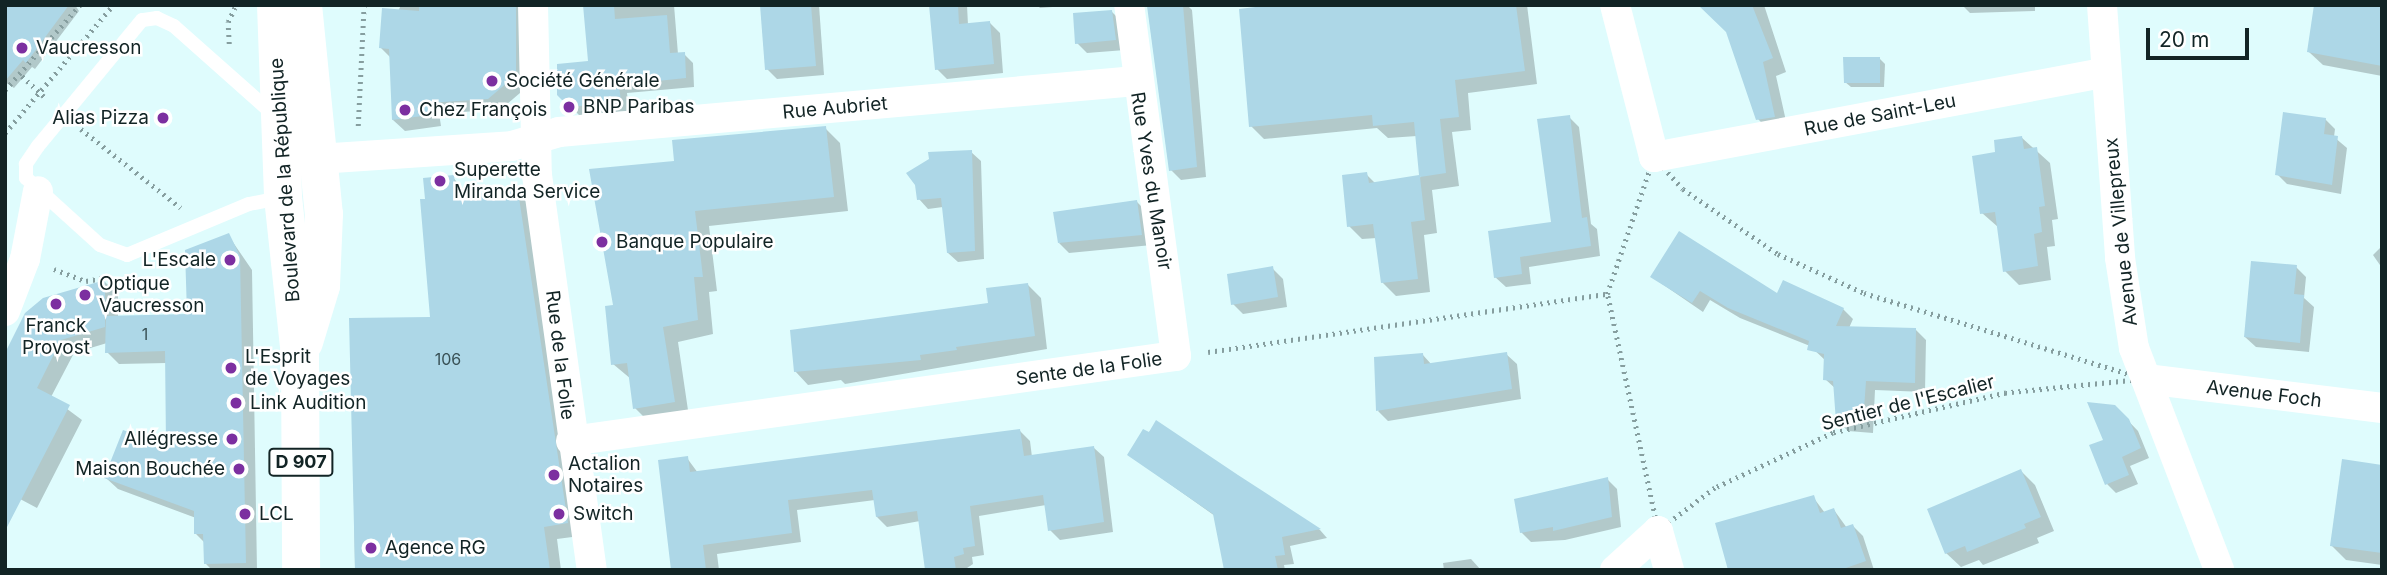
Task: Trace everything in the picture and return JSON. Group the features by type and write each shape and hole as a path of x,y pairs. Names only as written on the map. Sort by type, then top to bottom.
{"main road":[{"name":"Boulevard de la République","path":"275,5 277,117 300,355 301,570"},
{"name":"Boulevard de la République","path":"300,355 321,286 324,214 303,5"}],"street":[{"name":"Rue de la Folie","path":"533,5 534,139 571,441 592,570"},
{"name":"Rue Yves du Manoir","path":"1129,5 1136,81 1177,356"},
{"path":"1615,5 1654,157"},
{"name":"Avenue de Villepreux","path":"2102,5 2120,258 2134,348 2219,570"},
{"name":"Rue de Saint-Leu","path":"1654,157 2105,73"},
{"name":"Rue Aubriet","path":"318,159 512,146 559,132 1136,81"},
{"path":"277,117 318,159 283,197"},
{"path":"5,311 23,269 38,191"},
{"name":"Sente de la Folie","path":"571,441 1177,356"},
{"name":"Avenue Foch","path":"2146,379 2382,408"},
{"path":"1615,570 1658,531 1669,570"}],"lane":[{"path":"277,117 174,26 157,18 142,20 62,113 26,164 26,178 100,245 127,255 248,204 283,197"}],"path":[{"path":"5,90 22,76 35,56 80,5"},
{"path":"5,133 113,5"},
{"path":"230,45 228,22 236,5"},
{"path":"360,158 357,112 364,5"},
{"path":"22,76 62,113 202,223"},
{"path":"1658,531 1606,294 1654,157 1683,190 1778,254 1851,287 2146,379"},
{"name":"Sente de la Folie","path":"1177,356 1606,294"},
{"name":"Sentier de l'Escalier","path":"1658,531 1715,488 1833,433 2006,393 2146,379"}],"building":[{"name":"Vaucresson","path":"5,5 69,5 26,63 23,60 5,81"},
{"path":"419,5 516,5 516,75 488,99 428,103 430,115 392,120 389,49 379,48 382,8 419,11"},
{"path":"583,5 614,5 615,19 667,15 670,53 685,52 686,78 619,85 621,102 569,107 557,95 557,64 588,61"},
{"path":"760,5 811,5 816,66 765,70"},
{"path":"929,5 958,5 959,24 990,21 994,64 935,70"},
{"path":"1183,5 1197,167 1169,171 1147,6"},
{"path":"1272,5 1516,5 1525,71 1455,80 1459,117 1440,119 1446,173 1420,177 1425,220 1411,222 1418,279 1381,283 1373,224 1347,227 1342,175 1367,172 1369,183 1419,175 1414,122 1373,126 1372,115 1249,127 1239,9"},
{"path":"1698,5 1752,5 1773,58 1763,62 1775,117 1756,120 1726,32"},
{"path":"2314,5 2382,5 2382,66 2307,52"},
{"path":"1112,10 1116,40 1075,44 1073,13"},
{"path":"1843,57 1880,57 1880,83 1844,83"},
{"path":"2283,112 2326,118 2324,134 2338,136 2332,185 2275,175"},
{"path":"1570,115 1582,218 1587,217 1591,246 1520,257 1522,274 1494,278 1488,231 1551,222 1537,119"},
{"path":"826,126 834,197 695,211 703,277 694,277 698,320 663,327 675,402 633,409 627,363 611,365 605,306 613,305 589,169 674,161 672,140"},
{"path":"2022,136 2024,149 2037,147 2045,206 2039,207 2042,232 2034,234 2038,266 2003,272 1995,212 1980,214 1972,156 1995,152 1994,140"},
{"path":"972,150 975,251 947,253 941,198 917,200 915,185 906,173 929,159 928,152"},
{"path":"454,175 456,195 518,191 568,523 544,527 550,570 355,569 349,318 430,317 420,199 425,199 423,178"},
{"path":"1137,200 1142,235 1058,243 1053,212"},
{"path":"1679,231 1777,293 1783,280 1844,308 1836,326 1916,328 1915,383 1866,381 1863,423 1836,422 1833,381 1823,380 1824,354 1807,350 1809,341 1728,308 1700,291 1692,303 1650,277"},
{"path":"229,233 240,256 246,563 204,564 203,534 194,534 194,511 104,478 123,430 166,445 165,351 105,353 106,316 187,314 185,250"},
{"path":"2251,261 2297,265 2294,294 2304,295 2300,343 2244,337"},
{"path":"1273,266 1278,297 1231,305 1227,274"},
{"path":"105,280 105,327 61,340 37,388 70,405 5,531 5,353 25,313 43,298"},
{"path":"1028,283 1035,336 956,347 957,350 920,355 921,360 794,372 790,330 988,303 986,288"},
{"path":"1507,352 1512,389 1376,411 1374,357 1423,353 1424,364"},
{"path":"2087,402 2115,405 2129,419 2141,448 2122,457 2129,475 2105,485 2089,445 2103,440"},
{"path":"1156,420 1321,529 1282,537 1285,555 1275,556 1278,570 1224,570 1213,514 1127,455 1143,429 1149,432"},
{"path":"1020,429 1024,456 1094,446 1104,522 1048,531 1043,495 970,506 975,546 963,548 964,554 954,557 956,570 925,570 917,511 876,517 872,490 788,500 792,533 703,545 706,570 671,570 658,460 688,456 690,472"},
{"path":"2342,459 2382,465 2382,553 2330,546"},
{"path":"2021,469 2041,517 2024,524 2026,528 1967,552 1965,546 1945,554 1927,509"},
{"path":"1608,477 1612,517 1553,531 1553,527 1520,533 1514,499"},
{"path":"1814,495 1820,513 1834,508 1841,528 1853,524 1866,561 1840,570 1728,570 1715,523"}],"place":[{"name":"Vaucresson","path":"22,48"},
{"name":"Société Générale","path":"492,81"},
{"name":"BNP Paribas","path":"569,107"},
{"name":"Chez François","path":"405,110"},
{"name":"Alias Pizza","path":"163,118"},
{"name":"Superette Miranda Service","path":"440,181"},
{"name":"Banque Populaire","path":"602,242"},
{"name":"L'Escale","path":"230,260"},
{"name":"Optique Vaucresson","path":"85,295"},
{"name":"Franck Provost","path":"56,304"},
{"name":"L'Esprit de Voyages","path":"231,368"},
{"name":"Link Audition","path":"236,403"},
{"name":"Allégresse","path":"232,439"},
{"name":"Maison Bouchée","path":"239,469"},
{"name":"Actalion Notaires","path":"554,475"},
{"name":"LCL","path":"245,514"},
{"name":"Switch","path":"559,514"},
{"name":"Agence RG","path":"371,548"}]}
